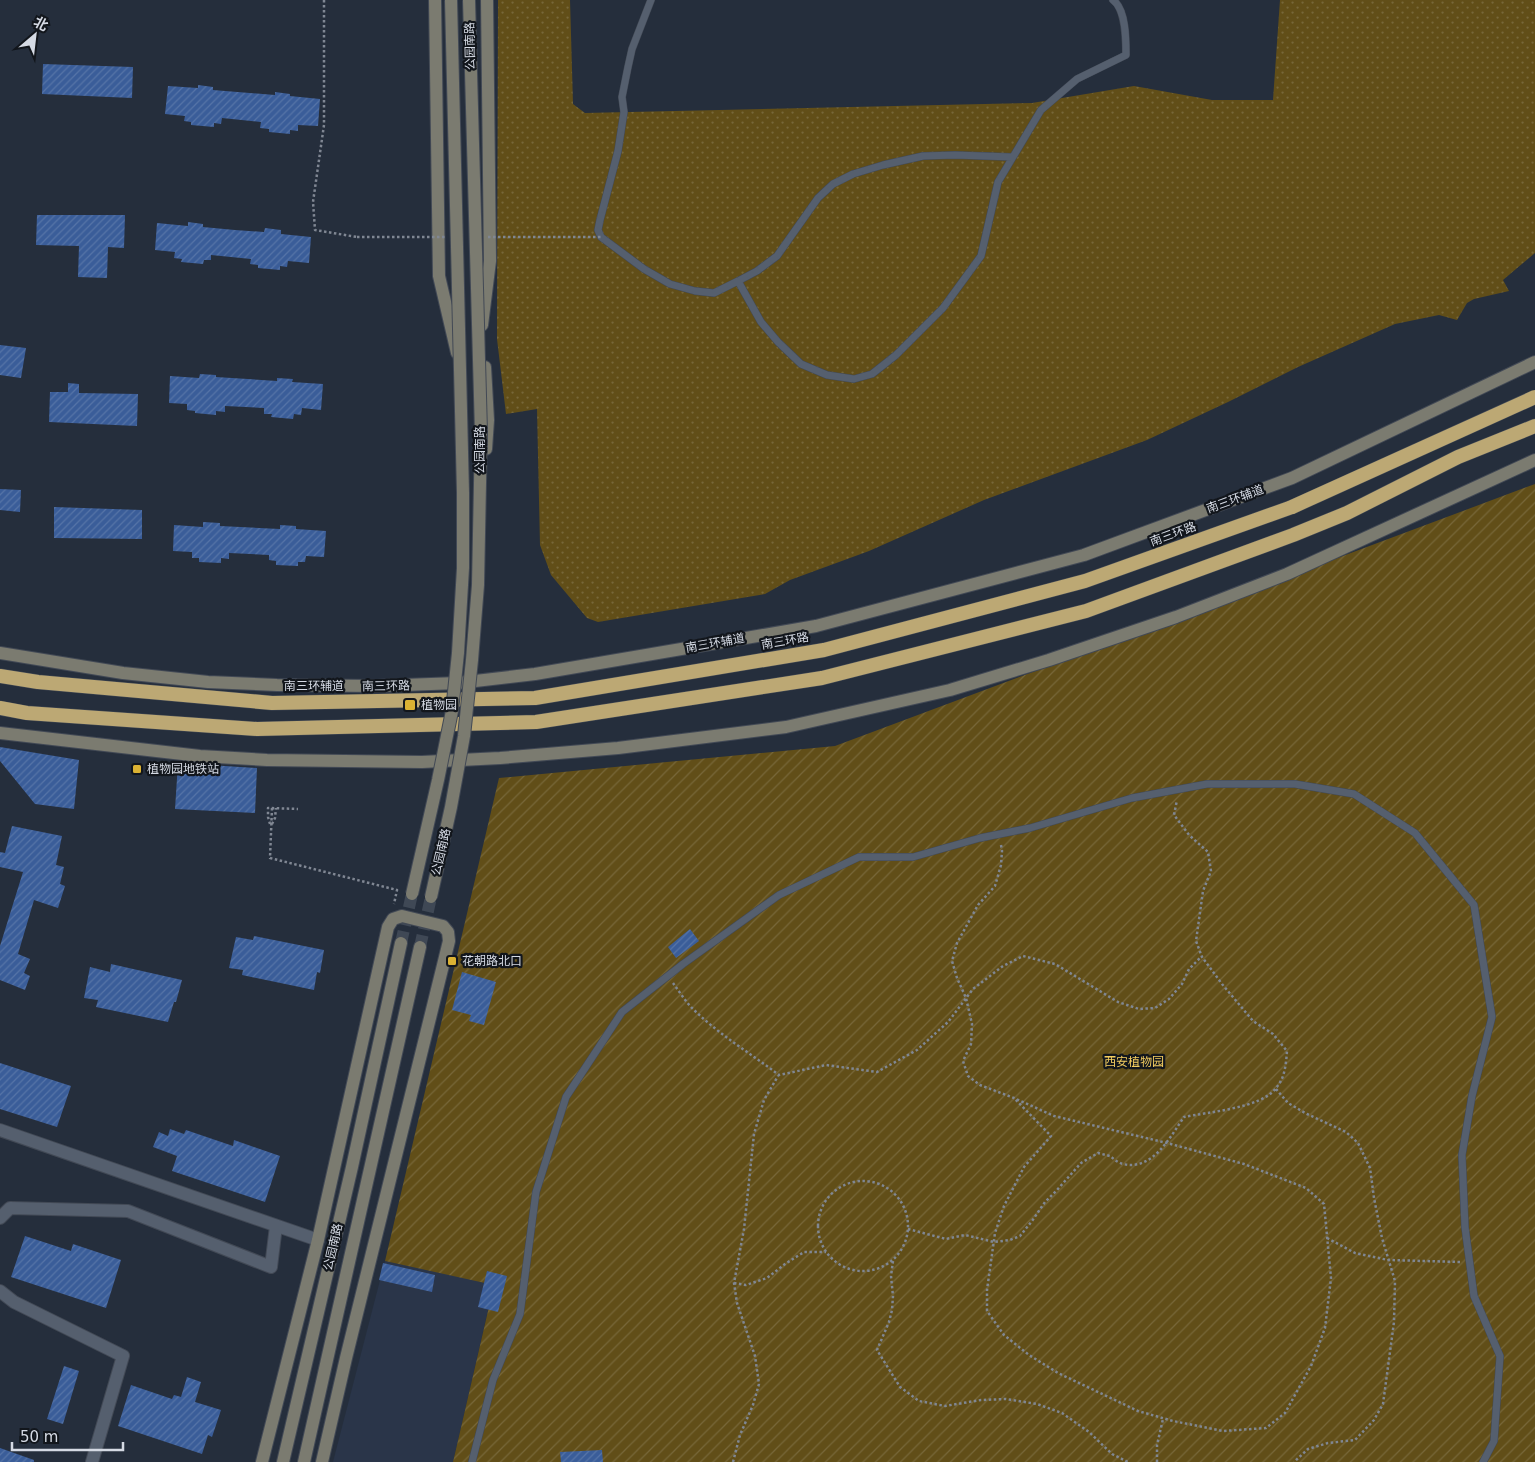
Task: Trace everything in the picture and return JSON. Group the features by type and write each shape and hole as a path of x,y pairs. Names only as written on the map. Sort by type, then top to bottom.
{"highway":[{"name":"南三环路","path":"0,676 38,682 272,703 535,698 824,650 1085,581 1292,507 1535,398"},
{"path":"0,708 27,713 257,729 536,722 822,678 1086,611 1293,535 1347,513 1458,457 1535,426"}],"main road":[{"path":"435,0 439,276 457,355 458,683"},
{"name":"公园南路","path":"412,894 452,711 463,568 463,493 451,0"},
{"name":"公园南路","path":"430,897 451,807 464,736 478,585 481,432 469,0"},
{"path":"475,682 488,420 482,322 490,261 487,0"},
{"name":"南三环辅道","path":"0,654 122,673 208,682 377,686 475,682 535,674 816,626 1084,555 1292,478 1535,362"},
{"path":"0,733 200,756 267,760 422,762 500,758 618,748 786,727 950,690 1049,660 1176,617 1286,574 1535,460"},
{"path":"262,1462 318,1240 388,927 394,919 402,916 443,926 448,932 449,941 348,1348 322,1462"},
{"name":"公园南路","path":"283,1462 352,1167 401,943"},
{"name":"公园南路","path":"304,1462 420,947"}],"street":[{"path":"0,1130 318,1240"},
{"path":"0,1218 10,1208 128,1210 270,1267 276,1226"},
{"path":"0,1291 14,1302 123,1356 92,1462"}],"lane":[{"path":"651,0 632,49 622,97 624,112 618,151 598,230 601,237 616,249 644,269 670,284 695,291 714,293 757,271 776,256 818,198 834,184 853,174 923,156 1012,157"},
{"path":"738,281 761,322 801,364 827,374 854,380 872,374 896,355 942,308 981,256 998,182 1041,110 1077,78 1126,55 1126,30 1117,3 1113,0"},
{"path":"472,1462 492,1380 520,1314 536,1192 566,1097 622,1012 779,895 859,857 914,857 980,838 1030,828 1132,798 1207,784 1295,784 1354,794 1415,833 1474,905 1492,1017 1472,1096 1462,1155 1465,1227 1474,1296 1500,1356 1494,1441 1483,1462"}],"path":[{"path":"324,0 324,125 313,202 315,230 357,237"},
{"path":"908,1229 946,1239 964,1235 994,1242 1010,1240 1020,1236 1045,1202 1081,1163 1098,1153 1122,1164 1140,1164 1155,1155 1167,1143 1184,1117 1237,1107 1264,1099 1276,1088 1286,1068 1287,1051 1273,1034 1253,1021 1222,984 1202,957 1196,941 1203,891 1211,871 1208,852 1189,835 1174,814 1180,789"},
{"path":"271,827 272,818 268,808 298,809"},
{"path":"274,808 270,858 397,890 388,927"},
{"path":"998,834 1002,851 1001,865 995,886 978,905 957,943 952,962 966,998 972,1024 971,1044 963,1061 968,1076 980,1085 1014,1098 1054,1116 1167,1143 1244,1164 1306,1188 1324,1204 1331,1278 1325,1328 1311,1366 1285,1414 1266,1428 1223,1431 1163,1419 1138,1411 1058,1373 1029,1356 1004,1335 987,1311 987,1290 995,1233 1004,1206 1024,1167 1051,1136 1014,1098"},
{"path":"733,1462 740,1435 753,1405 759,1384 755,1356 738,1303 734,1283 744,1229 754,1134 764,1100 779,1075 826,1065 877,1072 917,1050 948,1022 973,988 1003,966 1023,956 1055,964 1118,1002 1139,1009 1155,1008 1169,999 1182,984 1189,969 1202,957"},
{"path":"668,976 692,1008 724,1036 779,1075"},
{"path":"1276,1088 1288,1103 1346,1132 1358,1143 1370,1168 1380,1230 1395,1281 1394,1322 1384,1404 1374,1420 1354,1440 1328,1443 1308,1450 1294,1462"},
{"path":"855,1181 870,1181 884,1186 896,1194 904,1206 908,1221 908,1236 903,1249 893,1261 880,1268 865,1272 850,1270 837,1263 826,1252 820,1238 818,1223 821,1208 829,1196 841,1186 855,1181"},
{"path":"1326,1238 1355,1253 1388,1260 1470,1261"},
{"path":"734,1283 746,1285 767,1278 804,1252 826,1252"},
{"path":"893,1261 891,1276 893,1296 890,1322 877,1350 900,1387 919,1401 946,1406 981,1400 1006,1399 1037,1404 1062,1414 1089,1432 1112,1454 1128,1462"},
{"path":"1157,1462 1163,1419"}],"shaded area":[{"path":"385,1261 494,1284 453,1462 333,1462"}],"green space":[{"path":"498,0 570,0 573,104 585,113 1032,103 1134,86 1212,100 1273,100 1280,0 1535,0 1535,253 1503,280 1509,291 1474,299 1467,303 1457,320 1439,315 1395,324 1298,367 1147,440 984,500 869,551 790,580 765,594 598,622 587,618 551,575 540,545 537,409 506,414 497,339"},
{"name":"西安植物园","path":"1535,484 1535,1462 453,1462 494,1285 385,1261 499,778 835,746"}],"building":[{"path":"43,64 133,67 132,98 42,94"},
{"path":"198,85 213,87 213,90 275,95 275,92 290,94 290,96 320,99 318,126 298,125 298,131 290,130 290,134 269,132 269,129 260,128 261,122 222,118 221,124 214,123 214,127 191,125 191,122 184,121 185,116 165,114 168,86 198,88"},
{"path":"37,215 125,215 124,248 108,247 107,278 78,277 79,246 36,245"},
{"path":"188,222 203,224 203,227 235,230 264,232 265,228 281,230 281,234 311,237 309,263 288,261 287,267 280,266 280,270 258,268 258,265 250,264 251,259 211,255 211,260 204,260 203,264 181,262 182,259 174,258 175,252 155,250 157,223 188,226"},
{"path":"0,345 26,348 21,378 0,375"},
{"path":"200,374 216,375 216,377 277,381 277,378 293,379 292,382 323,384 321,410 302,408 301,415 294,414 293,419 271,417 272,414 264,414 264,408 225,406 225,412 216,411 216,415 195,413 195,411 187,410 187,404 169,403 170,376 199,378"},
{"path":"68,383 79,384 79,393 138,394 137,426 49,422 50,392 68,392"},
{"path":"0,489 21,490 20,512 0,510"},
{"path":"54,507 142,510 142,539 54,538"},
{"path":"203,522 220,523 220,526 280,529 280,525 296,526 296,529 326,531 324,557 306,556 305,562 298,562 298,566 276,565 276,561 269,560 269,555 229,553 229,559 221,558 221,563 199,562 199,558 192,558 192,552 173,551 174,525 203,527"},
{"path":"0,747 79,760 74,809 35,804 0,761"},
{"path":"178,763 257,768 255,813 175,809"},
{"path":"12,826 62,836 56,865 64,867 60,884 65,886 58,908 34,900 18,954 30,959 24,973 30,976 25,990 0,980 0,946 23,872 0,867 0,852 5,853"},
{"path":"690,929 699,941 676,958 668,947"},
{"path":"254,936 324,950 320,973 317,972 314,990 242,975 243,970 229,968 236,937 253,940"},
{"path":"111,964 182,980 168,1022 96,1007 98,1000 84,998 90,967 110,972"},
{"path":"462,972 496,982 484,1025 469,1021 471,1015 452,1010"},
{"path":"0,1063 71,1086 57,1127 0,1109"},
{"path":"170,1129 184,1134 186,1130 233,1146 234,1140 280,1156 265,1202 172,1171 177,1156 153,1147 159,1132 168,1136"},
{"path":"25,1236 71,1251 73,1244 121,1260 106,1308 11,1277"},
{"path":"383,1263 435,1275 432,1292 379,1280"},
{"path":"487,1271 507,1276 498,1312 478,1307"},
{"path":"64,1366 79,1371 63,1424 47,1419"},
{"path":"187,1377 201,1382 195,1402 221,1410 212,1437 208,1435 202,1454 118,1426 131,1385 172,1399 174,1395 181,1397"},
{"path":"0,1448 34,1460 34,1462 0,1462"},
{"path":"602,1450 603,1462 561,1462 560,1452"}],"tunnel":[{"path":"401,943 412,894"},
{"path":"420,947 431,897"}],"place":[{"name":"植物园","path":"410,705"},
{"name":"植物园地铁站","path":"137,769"},
{"name":"花朝路北口","path":"452,961"}]}
